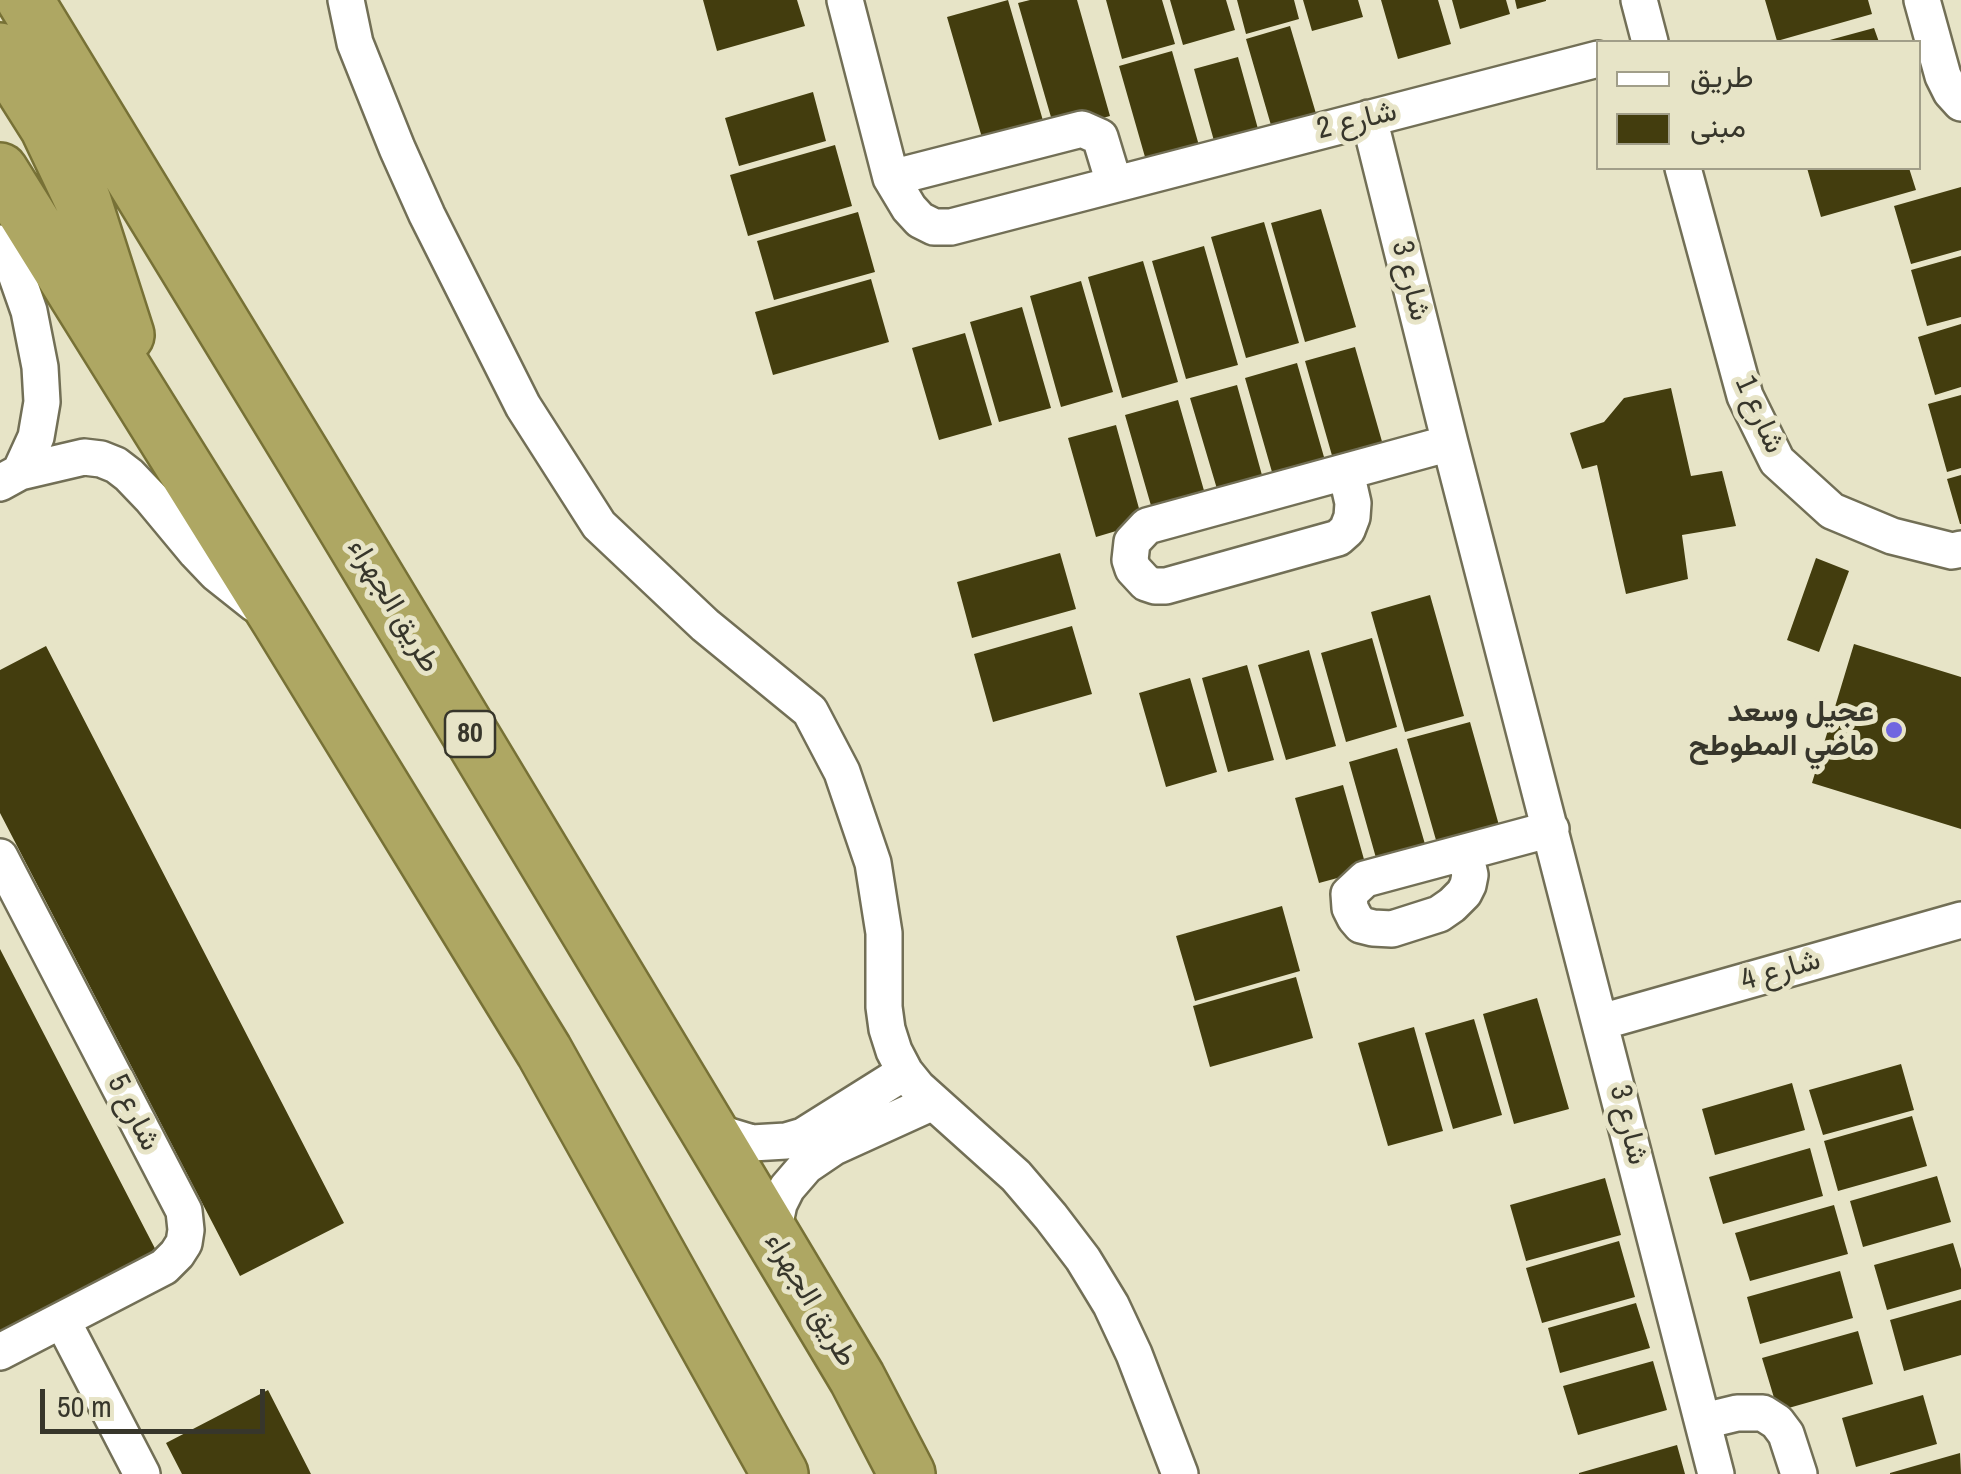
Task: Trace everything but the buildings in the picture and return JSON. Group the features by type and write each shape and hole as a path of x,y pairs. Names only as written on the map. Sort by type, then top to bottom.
{"highway":[{"name":"طريق الجهراء","path":"24,0 705,1124 857,1378 907,1474"},
{"path":"70,0 304,458"},
{"path":"0,52 48,127 83,201 152,416"},
{"path":"0,170 544,1051 780,1474"},
{"path":"692,1317 755,1474"}],"street":[{"path":"346,0 355,43 427,215 522,406 599,525 706,625 810,711 842,772 873,863 884,933 886,1018 894,1052 918,1088 1016,1176 1083,1260 1134,1354 1180,1474"},
{"name":"شارع 2","path":"845,0 892,178 909,208 934,227 950,227 1596,60"},
{"path":"1639,0 1649,40"},
{"path":"1922,0 1942,76 1961,103"},
{"name":"شارع 3","path":"1369,118 1716,1474"},
{"path":"892,178 1082,130 1100,137 1114,183"},
{"name":"شارع 1","path":"1684,170 1745,396 1777,460 1832,511 1892,536 1952,551 1961,549"},
{"path":"0,243 29,310 42,402 36,437 10,477"},
{"path":"1346,472 1352,517 1338,538 1166,586 1146,582 1133,569 1132,542 1147,526 1346,472 1450,444"},
{"path":"10,477 84,457 116,465 152,499 216,573 281,622"},
{"path":"1465,853 1551,829"},
{"name":"شارع 5","path":"0,858 184,1211 186,1230 184,1243 164,1267 0,1352"},
{"name":"شارع 4","path":"1601,1022 1961,920"},
{"path":"705,1124 752,1144 786,1142 803,1136 905,1072"},
{"path":"775,1242 779,1204 806,1166 834,1147 933,1102"},
{"path":"62,1320 142,1474"},
{"path":"1704,1421 1737,1413 1763,1414 1777,1422 1786,1434 1800,1474"}],"place":[{"name":"عجيل وسعد ماضي المطوطح","path":"1894,730"}]}
